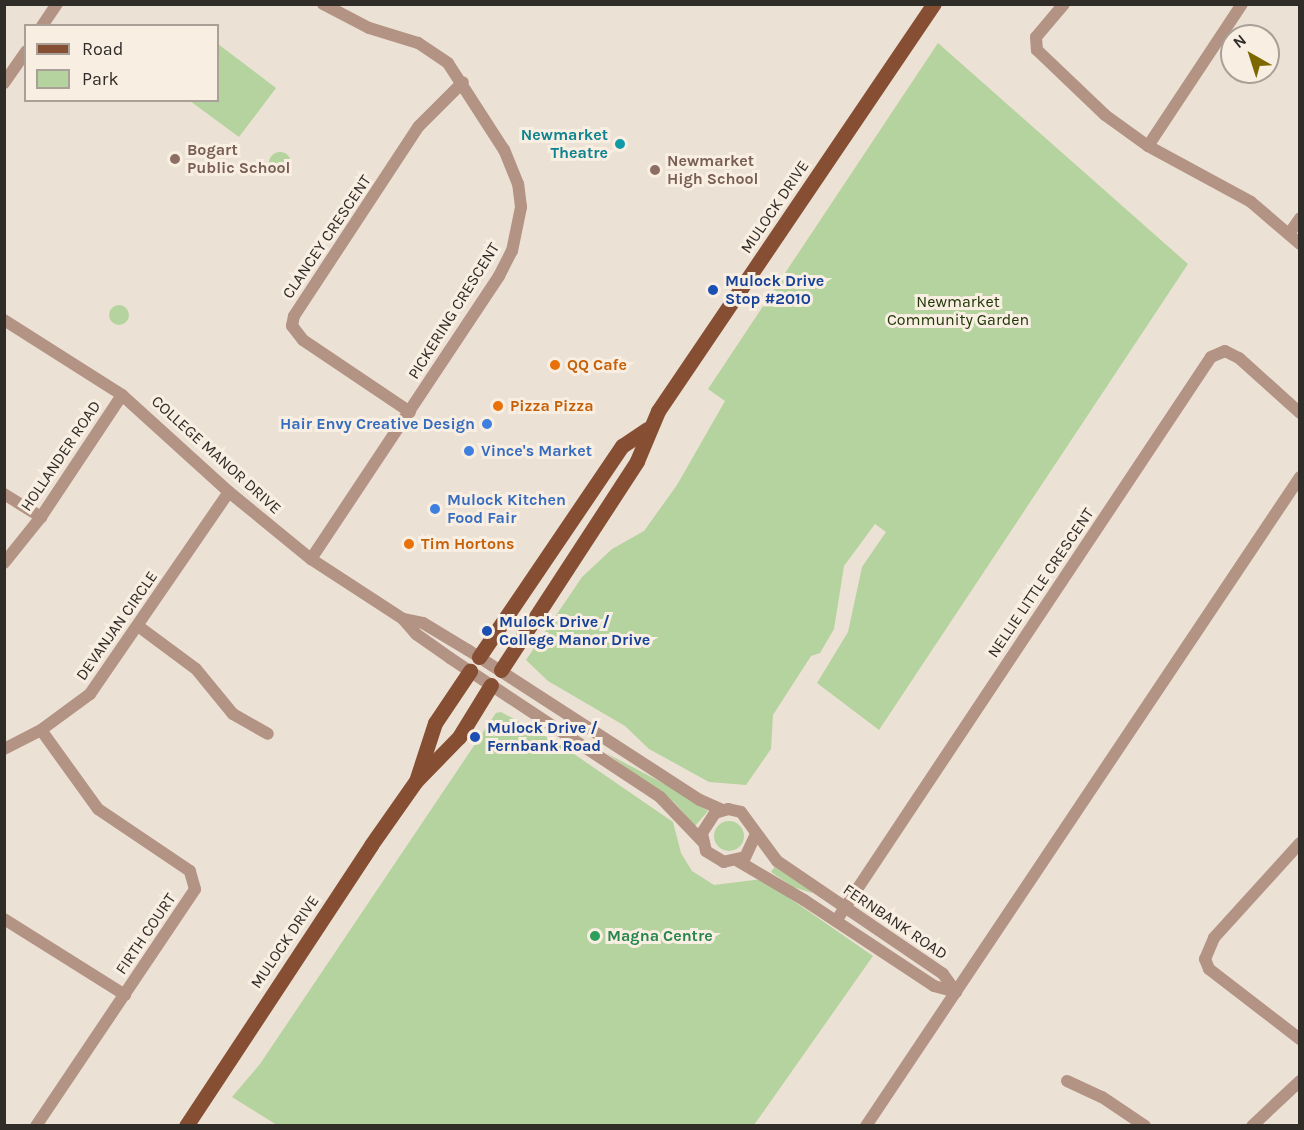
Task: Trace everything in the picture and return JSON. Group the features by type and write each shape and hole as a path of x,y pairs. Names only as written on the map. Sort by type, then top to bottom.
{"main road":[{"name":"MULOCK DRIVE","path":"501,670 637,461 647,429 934,4"},
{"name":"MULOCK DRIVE","path":"479,657 622,446 647,429"},
{"name":"MULOCK DRIVE","path":"416,781 435,723 470,670"},
{"name":"MULOCK DRIVE","path":"186,1125 416,781 459,737 491,685"}],"street":[{"path":"43,24 57,4"},
{"name":"PICKERING CRESCENT","path":"311,559 499,276 519,227 518,184 504,150 463,82 448,63 418,43 369,28 322,4"},
{"path":"1064,4 1036,37 1037,50 1105,115 1148,146 1234,190 1299,244"},
{"path":"1148,146 1242,4"},
{"path":"4,82 24,54"},
{"name":"CLANCEY CRESCENT","path":"410,412 303,340 292,326 294,316 419,126 463,82"},
{"path":"1289,234 1299,218"},
{"name":"COLLEGE MANOR DRIVE","path":"4,320 122,394 229,492 311,559 403,619 416,634 491,685"},
{"name":"NELLIE LITTLE CRESCENT","path":"836,921 1211,357 1225,351 1239,358 1299,413"},
{"name":"HOLLANDER ROAD","path":"4,563 41,517 122,394"},
{"path":"866,1125 1299,477"},
{"name":"DEVANJAN CIRCLE","path":"4,749 41,730 90,694 229,492"},
{"path":"4,494 41,517"},
{"name":"COLLEGE MANOR DRIVE","path":"403,619 423,623 479,657"},
{"path":"138,626 196,669 233,714 268,734"},
{"path":"479,657 722,810"},
{"path":"491,685 660,797 702,841 706,851 717,860 738,861 751,851 755,836 747,816 734,810 722,810 709,818 702,841"},
{"name":"FIRTH COURT","path":"36,1125 195,889 195,881 190,871 98,809 41,730"},
{"name":"FERNBANK ROAD","path":"755,836 777,861 943,974 956,992"},
{"path":"1299,843 1214,938 1206,959 1209,969 1299,1039"},
{"name":"FERNBANK ROAD","path":"738,861 836,921 934,986 956,992"},
{"path":"4,919 125,995"},
{"path":"1252,1125 1299,1081"},
{"path":"1067,1082 1102,1097 1145,1125"}],"green space":[{"name":"Newmarket Community Garden","path":"938,43 1188,264 879,730 817,683 848,632 862,567 886,532 875,524 844,566 834,629 820,653 811,656 773,715 771,749 746,785 709,782 649,749 625,726 548,681 526,660 582,577 612,549 644,531 677,485 725,401 708,389"},
{"path":"219,45 276,88 239,137 191,102 219,102"},
{"path":"280,152 288,155 291,163 288,171 280,174 272,171 269,163 272,155"},
{"path":"119,305 126,308 129,315 126,322 119,325 112,322 109,315 112,308"},
{"name":"Magna Centre","path":"501,712 558,743 673,822 681,853 692,871 714,885 762,879 873,956 754,1125 277,1125 232,1097 260,1064 496,713"},
{"path":"606,753 674,789 708,811 695,826 674,802"},
{"path":"729,821 740,825 744,836 740,847 729,851 718,847 714,836 718,825"},
{"path":"775,866 812,893 793,887 771,872"}],"place":[{"name":"Newmarket Theatre","path":"620,144"},
{"name":"Bogart Public School","path":"175,159"},
{"name":"Newmarket High School","path":"655,170"},
{"name":"Mulock Drive Stop #2010","path":"713,290"},
{"name":"QQ Cafe","path":"555,365"},
{"name":"Pizza Pizza","path":"498,406"},
{"name":"Hair Envy Creative Design","path":"487,424"},
{"name":"Vince's Market","path":"469,451"},
{"name":"Mulock Kitchen Food Fair","path":"435,509"},
{"name":"Tim Hortons","path":"409,544"},
{"name":"Mulock Drive / College Manor Drive","path":"487,631"},
{"name":"Mulock Drive / Fernbank Road","path":"475,737"},
{"name":"Magna Centre","path":"595,936"}]}
